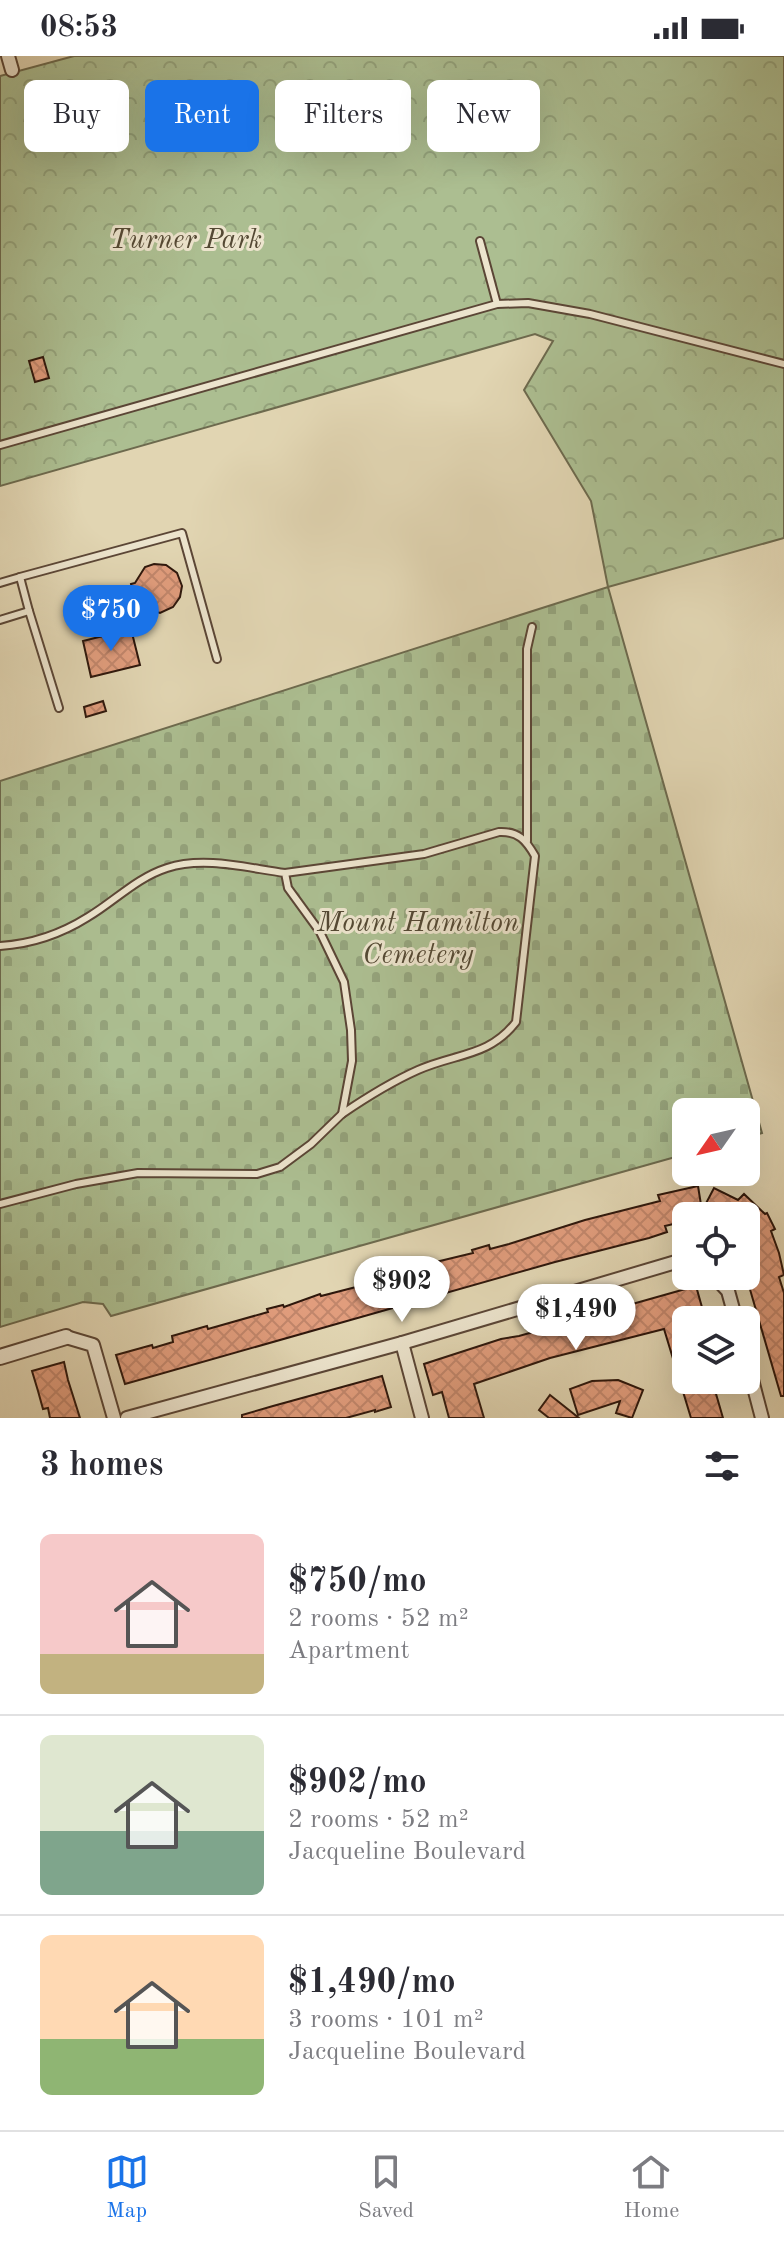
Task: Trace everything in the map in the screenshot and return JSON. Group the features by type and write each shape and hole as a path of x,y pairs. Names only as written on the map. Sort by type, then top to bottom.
{"street":[{"path":"8,56 12,70"},
{"path":"127,1418 402,1343 672,1263"},
{"path":"0,1357 66,1337 93,1345 114,1418"},
{"path":"402,1343 422,1418"},
{"path":"756,1394 762,1418"}],"lane":[{"path":"480,241 497,304"},
{"path":"0,445 497,304 528,303 590,314 784,364"},
{"path":"0,583 182,533 217,659"},
{"path":"20,577 59,708"},
{"path":"0,620 29,611"},
{"path":"0,1204 76,1184 138,1173 257,1174 280,1167 311,1144 342,1114 392,1082 421,1068 475,1052 503,1039 516,1022 535,856 527,841 527,649 532,627"},
{"path":"0,946 49,937 90,917 137,882 168,868 202,862 285,873 424,854 499,832 512,832 527,841"},
{"path":"285,873 288,888 320,932 344,982 352,1061 342,1114"}],"green space":[{"name":"Turner Park","path":"74,56 784,56 784,538 608,587 591,501 524,390 553,341 535,334 0,486 0,76"},
{"name":"Mount Hamilton Cemetery","path":"608,587 752,1098 672,1098 672,1158 111,1316 103,1304 83,1302 0,1327 0,781"}],"building":[{"path":"43,357 49,378 35,382 29,361"},
{"path":"166,565 177,573 182,586 180,597 173,607 160,613 145,608 138,594 133,595 131,584 135,583 145,567"},
{"path":"131,629 140,665 91,677 83,641"},
{"path":"103,701 106,711 86,717 84,707"},
{"path":"698,1186 701,1202 672,1202 672,1224 665,1226 667,1232 649,1238 125,1384 116,1355 152,1345 153,1348 173,1342 172,1336 207,1326 208,1329 268,1312 267,1309 416,1270 415,1267 473,1253 472,1250 489,1245 490,1249 660,1201 658,1195"},
{"path":"714,1188 738,1200 744,1194 752,1202 707,1202"},
{"path":"760,1209 767,1213 775,1229 771,1231 784,1275 779,1277 784,1293 784,1396 781,1396 760,1324 760,1306 755,1306 750,1290 760,1290"},
{"path":"682,1290 697,1290 702,1306 672,1306 672,1355 664,1329 550,1358 474,1384 484,1418 449,1418 442,1392 433,1395 424,1364"},
{"path":"64,1362 80,1418 50,1418 48,1408 43,1409 32,1371"},
{"path":"382,1376 391,1407 375,1412 346,1418 242,1418 242,1415"},
{"path":"618,1380 643,1390 632,1418 616,1413 620,1401 578,1415 570,1389 592,1381"},
{"path":"684,1394 716,1394 723,1418 691,1418"},
{"path":"550,1395 579,1418 549,1418 539,1410"}]}
